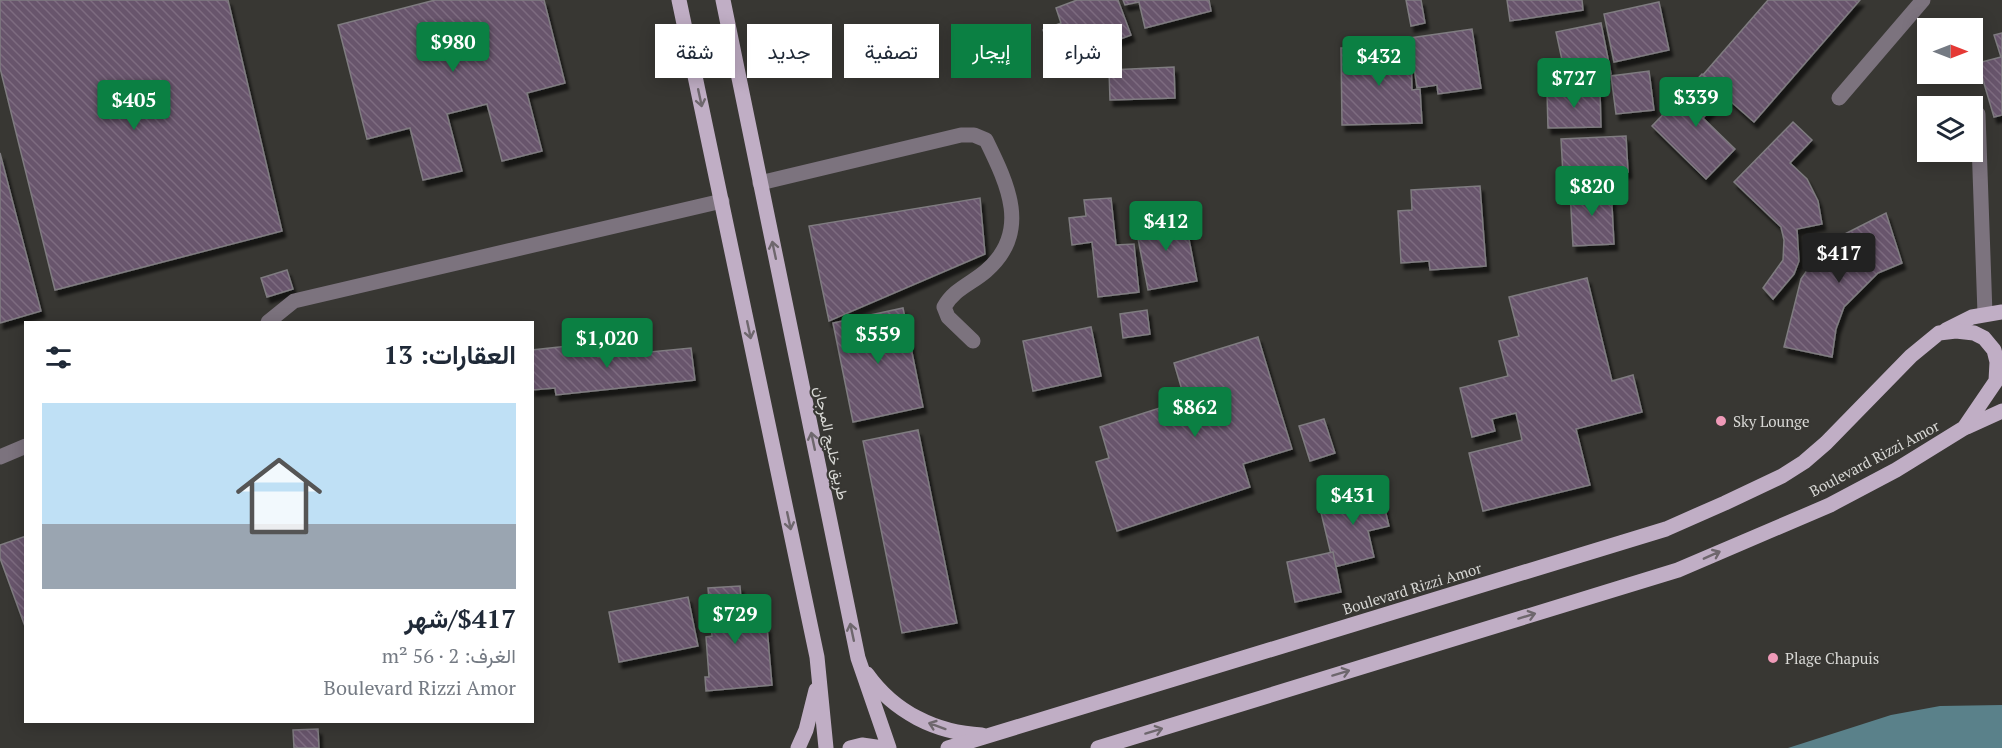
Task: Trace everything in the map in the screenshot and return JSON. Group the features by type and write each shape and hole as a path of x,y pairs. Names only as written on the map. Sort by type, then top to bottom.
{"main road":[{"path":"679,0 818,657 826,748"},
{"name":"طريق خليج المرجان","path":"723,0 858,658 890,748"},
{"path":"1939,333 1959,322 1985,314 2002,312"},
{"name":"Boulevard Rizzi Amor","path":"948,748 1666,529 1782,476 1803,462 1826,443 1911,356 1939,333 1956,331 1980,335 1989,341 1996,356 1996,381 1964,428 1916,458 1830,505 1678,570 1098,748"},
{"path":"1964,428 2002,411"},
{"path":"798,748 815,694 818,657"},
{"path":"858,658 871,680 888,698 920,720 956,732 994,735"},
{"path":"850,748 862,745 883,748"}],"street":[{"path":"1839,98 1923,0"},
{"path":"760,183 961,135 974,135 986,140 1000,168 1014,218 1004,253 985,272 951,294 944,307 948,317 973,341"},
{"path":"1980,162 1985,314"},
{"path":"269,321 294,301 722,201"},
{"path":"0,457 24,447"}],"water":[{"path":"2002,705 2002,748 1788,748 1891,715 1940,706"}],"building":[{"path":"0,0 228,0 282,231 55,290 0,68"},
{"path":"435,0 544,0 565,83 527,93 542,151 502,161 487,104 447,114 462,171 423,180 410,128 367,139 338,25"},
{"path":"1077,0 1118,0 1131,35 1122,38 1122,24 1058,24 1061,23 1056,8"},
{"path":"1123,0 1209,0 1211,11 1145,28 1139,2 1125,5"},
{"path":"1406,0 1421,0 1425,23 1411,26"},
{"path":"1507,0 1582,0 1583,10 1510,21"},
{"path":"1768,0 1860,0 1754,122 1702,76"},
{"path":"1659,2 1669,50 1614,62 1604,14"},
{"path":"1601,23 1611,74 1567,83 1556,32"},
{"path":"1472,29 1481,88 1438,94 1437,85 1417,88 1410,38"},
{"path":"2002,33 2002,115 1994,117 1983,80 1983,62 2001,57 1994,35"},
{"path":"1411,47 1412,90 1420,89 1422,123 1342,125 1341,48"},
{"path":"1174,67 1175,98 1110,100 1109,78 1122,78 1122,69"},
{"path":"1649,71 1654,110 1616,114 1611,76"},
{"path":"1702,74 1724,96 1703,118 1735,149 1706,179 1652,126"},
{"path":"1600,91 1601,127 1548,128 1547,92"},
{"path":"1793,122 1812,140 1790,163 1807,179 1818,201 1822,224 1797,229 1799,261 1794,274 1773,299 1763,288 1783,260 1784,240 1781,227 1734,182"},
{"path":"1626,136 1628,172 1563,175 1561,139"},
{"path":"0,153 41,311 0,323"},
{"path":"1480,186 1486,266 1430,270 1429,261 1401,263 1398,211 1412,210 1411,190"},
{"path":"1611,187 1614,244 1573,246 1570,190"},
{"path":"980,198 985,254 829,321 809,226"},
{"path":"1111,198 1116,245 1134,244 1139,292 1098,297 1092,242 1072,245 1069,218 1086,216 1084,200"},
{"path":"1184,213 1197,281 1148,290 1135,223"},
{"path":"1886,213 1902,263 1878,273 1844,307 1836,329 1832,357 1784,347 1801,279 1817,256 1841,236"},
{"path":"287,270 293,289 267,297 261,278"},
{"path":"1587,278 1612,381 1633,375 1642,412 1576,429 1590,485 1483,511 1469,453 1522,440 1516,413 1492,419 1495,431 1472,437 1460,388 1508,376 1499,341 1519,336 1509,297"},
{"path":"903,308 923,407 853,422 833,323"},
{"path":"1147,310 1150,334 1123,338 1120,314"},
{"path":"1091,327 1101,376 1033,391 1023,341"},
{"path":"1258,337 1292,449 1243,464 1250,487 1117,531 1096,462 1109,458 1100,427 1185,400 1174,363"},
{"path":"596,343 598,357 691,348 695,380 556,395 555,388 534,390 534,350"},
{"path":"1324,419 1335,453 1310,461 1299,426"},
{"path":"918,430 957,623 902,633 863,441"},
{"path":"1380,489 1389,526 1368,531 1374,557 1334,567 1319,504"},
{"path":"24,537 24,624 0,558 0,545"},
{"path":"1333,552 1341,592 1295,602 1287,562"},
{"path":"740,586 743,629 767,627 772,685 706,691 705,677 709,677 706,637 712,636 708,588"},
{"path":"688,597 698,646 619,662 609,612"},
{"path":"318,729 319,748 294,748 293,730"}],"place":[{"name":"Sky Lounge","path":"1721,421"},
{"name":"Plage Chapuis","path":"1773,658"}]}
